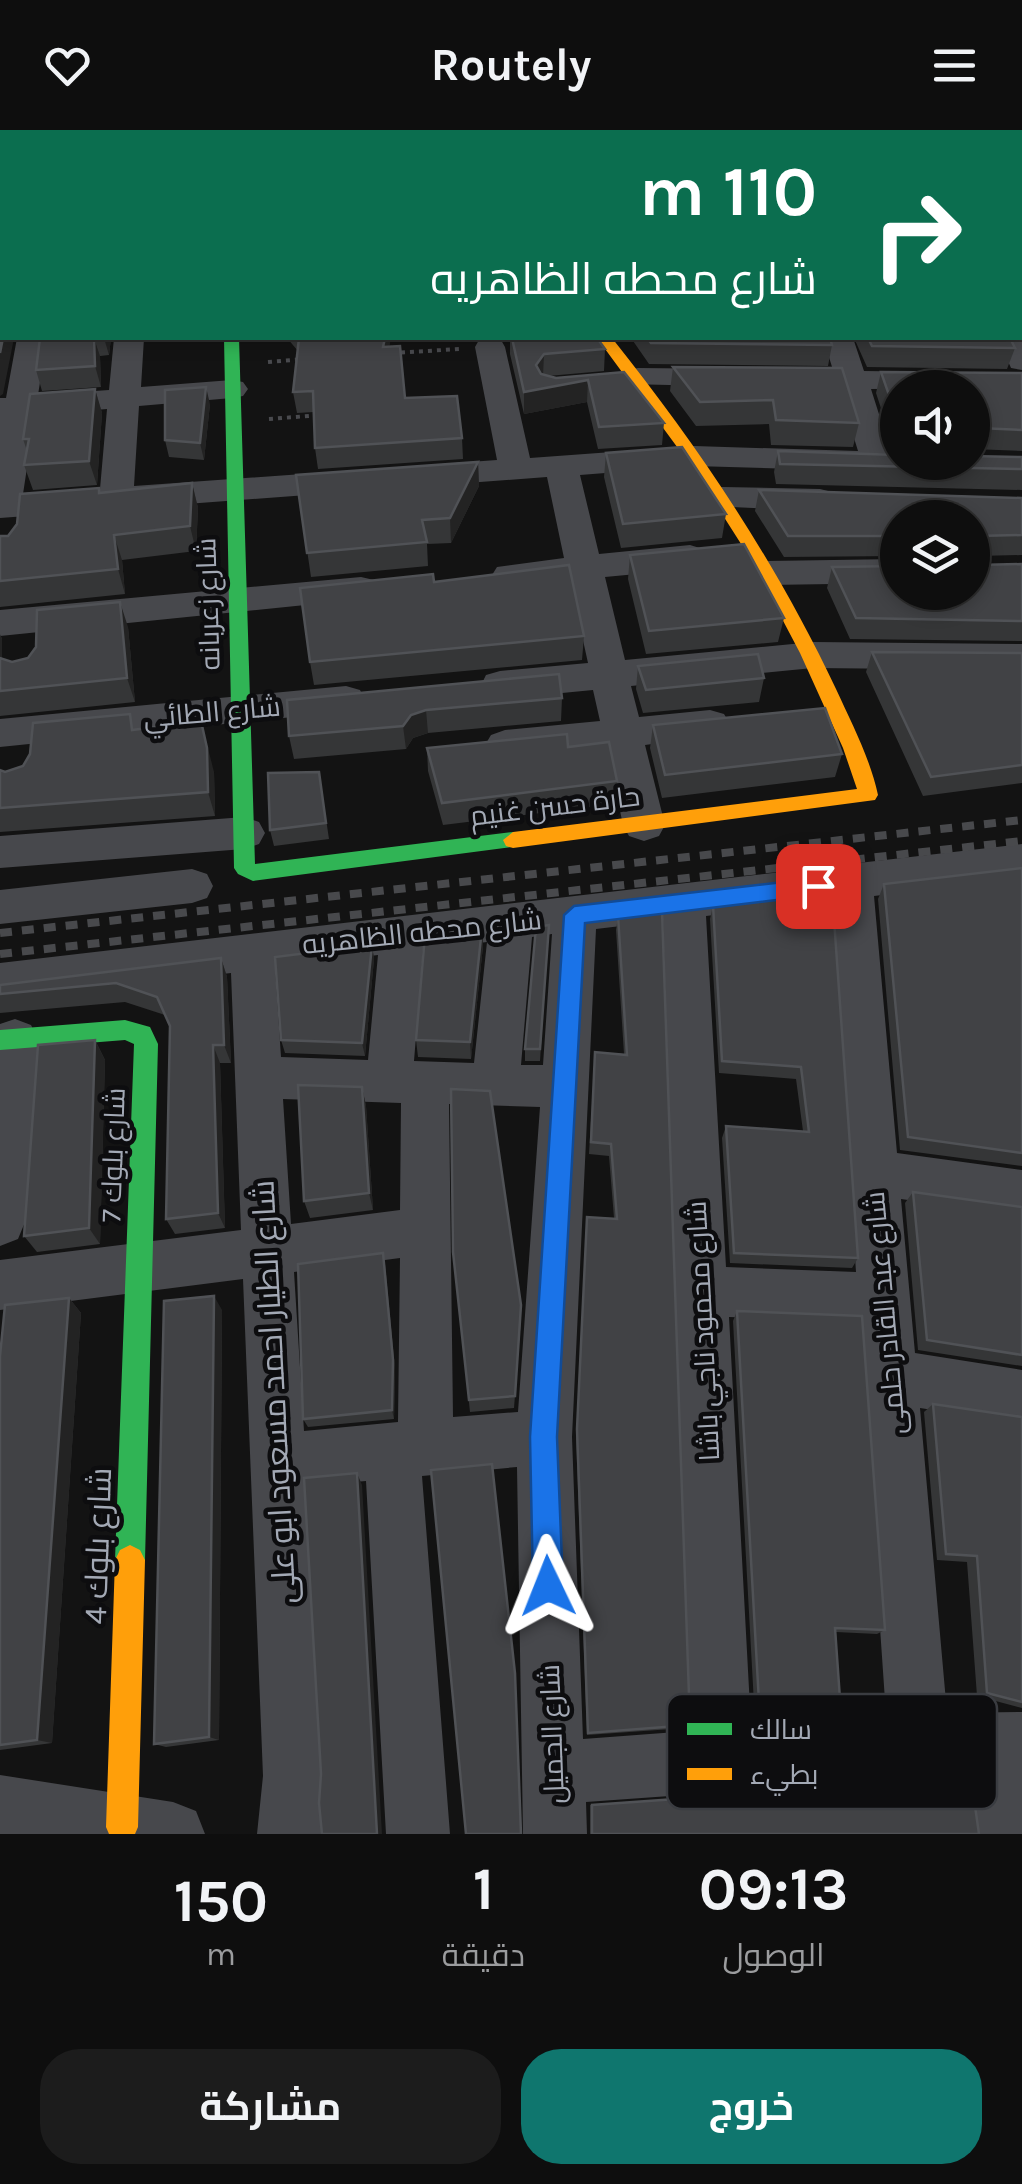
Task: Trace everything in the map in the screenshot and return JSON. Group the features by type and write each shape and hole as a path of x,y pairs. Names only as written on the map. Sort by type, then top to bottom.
{"street":[{"path":"31,340 10,407 5,514 116,498 694,456 880,462"},
{"path":"116,498 129,340"},
{"name":"شارع زعربانه","path":"231,340 244,850"},
{"path":"606,340 639,379 722,498 813,655 836,712 797,716"},
{"path":"839,340 850,381 880,445"},
{"path":"490,347 516,470"},
{"path":"606,383 639,379 850,381 1020,347"},
{"path":"944,351 1020,347"},
{"path":"10,407 232,391"},
{"path":"990,401 1022,402"},
{"path":"562,466 644,825"},
{"path":"722,498 853,501"},
{"path":"469,579 584,568 761,562 880,571"},
{"path":"17,632 238,601 392,586"},
{"path":"473,688 813,655 1022,658"},
{"name":"شارع الطائي","path":"13,742 241,710 376,697"},
{"name":"حارة حسن غنيم","path":"244,850 252,873 862,798 868,790 836,712"},
{"path":"467,748 739,722"},
{"path":"0,852 244,850"},
{"name":"شارع محطه الظاهريه","path":"0,982 1022,861"},
{"name":"شارع عبد القادر حلمى","path":"851,882 915,1694"},
{"path":"0,906 192,886"},
{"name":"شارع محمود ناجي باشا","path":"684,902 719,1694"},
{"name":"شارع الجميل","path":"555,1834 544,1437 574,915"},
{"path":"495,1086 511,923"},
{"path":"402,936 407,1083 425,1231 409,1450 418,1834"},
{"name":"شارع الطيار احمد مسعود ابو على","path":"252,950 294,1776 288,1834"},
{"name":"شارع بلوك 7","path":"8,1039 131,1030 142,1034 146,1044 140,1267"},
{"path":"0,1222 8,1039"},
{"path":"258,1077 563,1087"},
{"path":"874,1172 1022,1194"},
{"path":"0,1285 425,1231"},
{"name":"شارع بلوك 4","path":"140,1267 147,1830"},
{"path":"701,1291 884,1298"},
{"path":"890,1376 1022,1397"},
{"path":"278,1461 544,1437"},
{"path":"1001,1834 1005,1742"},
{"path":"553,1773 667,1764"},
{"path":"0,1807 147,1830"}],"path":[{"path":"391,354 490,347"},
{"path":"232,391 311,359"},
{"path":"232,391 328,415"}],"building":[{"path":"40,340 94,340 95,366 36,370"},
{"path":"299,340 385,340 383,347 400,346 405,398 457,396 462,438 315,448 313,391 293,392"},
{"path":"512,340 598,340 605,349 544,354 536,365 541,374 556,378 624,372 664,423 599,427 588,380 524,392"},
{"path":"649,340 831,340 832,345"},
{"path":"869,340 1011,340 1015,348 872,346"},
{"path":"673,367 842,368 859,423 776,420 773,400 700,402"},
{"path":"990,373 1022,373 1022,430 990,429"},
{"path":"206,387 200,443 165,440 165,390"},
{"path":"95,389 89,461 24,465 29,439 23,439 30,394"},
{"path":"682,447 726,514 623,524 606,453"},
{"path":"778,451 880,454 880,466 780,464"},
{"path":"990,456 1022,457 1022,469 990,468"},
{"path":"478,462 450,518 422,520 427,542 307,553 296,475"},
{"path":"192,483 190,526 114,535 118,569 0,581 0,536 8,536 17,524 20,494 99,488 99,493"},
{"path":"759,490 1022,498 1022,535 990,536 990,500 880,500 880,536 788,536"},
{"path":"744,544 784,618 649,631 630,555"},
{"path":"1022,564 1022,621 856,618 832,567 880,566 880,610 990,610 990,565"},
{"path":"569,565 584,636 310,662 300,588 433,574 434,582"},
{"path":"120,602 127,678 0,691 0,658 12,662 28,658 36,647 37,610"},
{"path":"872,652 1022,653 1022,765 931,777"},
{"path":"758,654 764,678 646,690 638,666"},
{"path":"559,674 562,698 426,710 411,715 403,726 289,736 287,700"},
{"path":"825,708 842,754 665,775 653,725"},
{"path":"130,714 132,730 201,721 207,748 208,792 0,808 0,770 23,766 30,754 33,723"},
{"path":"567,734 568,747 609,742 617,781 442,803 427,748"},
{"path":"319,772 326,823 270,830 268,773"},
{"path":"1022,868 1022,1153 908,1137 884,884"},
{"path":"832,891 858,1258 734,1253 726,1126 809,1132 801,1067 722,1061 713,905"},
{"path":"662,911 689,1694 667,1694 667,1727 588,1733 577,1429 587,1217 617,1219 611,1144 591,1142 595,1052 627,1055 618,916"},
{"path":"549,925 540,1049 525,1049 536,927"},
{"path":"482,928 470,1042 416,1040 425,935"},
{"path":"372,945 362,1043 281,1040 275,957"},
{"path":"221,958 224,1045 213,1045 218,1213 166,1219 170,1026 157,997 116,983 0,994 0,985"},
{"path":"95,1040 89,1228 24,1236 38,1045"},
{"path":"298,1085 362,1087 369,1193 304,1201"},
{"path":"451,1089 490,1091 521,1305 515,1396 469,1400 453,1252"},
{"path":"913,1192 1022,1207 1022,1355 927,1340"},
{"path":"383,1253 393,1360 392,1410 303,1419 298,1264"},
{"path":"214,1296 209,1737 154,1744 164,1301"},
{"path":"69,1298 37,1740 0,1745 0,1356 5,1305"},
{"path":"737,1311 862,1316 885,1630 835,1628 840,1694 759,1694"},
{"path":"933,1404 1022,1417 1022,1702 987,1693 977,1556 946,1554"},
{"path":"492,1464 515,1673 521,1834 466,1834 431,1470"},
{"path":"357,1473 377,1834 322,1834 304,1478"},
{"path":"667,1800 667,1809 975,1809 979,1834 592,1834 592,1805"}],"railway":[{"path":"0,933 1022,820"},
{"path":"0,954 1022,841"}],"traffic: fast":[{"path":"231,340 245,868 253,873 513,840"},
{"path":"0,1040 125,1030 142,1034 146,1044 130,1560"}],"traffic: slow":[{"path":"513,840 868,795 858,759 809,653 758,558 701,467 606,340"},
{"path":"122,1827 130,1560"}],"route":[{"path":"548,1586 544,1437 574,915 818,886"}]}
